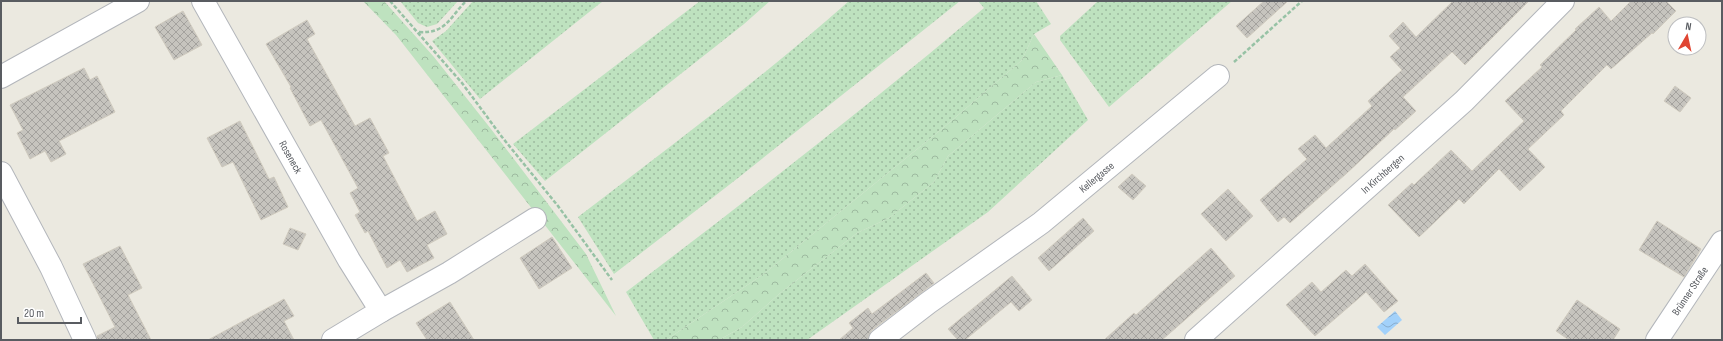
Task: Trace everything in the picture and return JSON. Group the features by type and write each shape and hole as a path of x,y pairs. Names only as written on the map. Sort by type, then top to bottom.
{"street":[{"path":"1,77 138,1"},
{"name":"Roseneck","path":"203,1 349,260 381,311"},
{"name":"In Kirchbergen","path":"1196,340 1464,101 1563,1"},
{"name":"Kellergasse","path":"880,340 928,303 1041,224 1218,76"},
{"path":"1,173 51,266 84,340"},
{"path":"333,340 449,273 535,219"},
{"name":"Brünner Straße","path":"1658,340 1722,242"}],"path":[{"path":"390,1 419,32 462,83 502,137 558,206 612,280"},
{"path":"419,32 431,33 444,27 466,1"},
{"path":"1218,76 1302,1"}],"green space":[{"path":"363,1 384,1 434,57 586,254 616,316 396,35"},
{"path":"400,1 458,1 437,24 427,27 418,23"},
{"path":"473,1 603,1 480,99 432,41 446,31"},
{"path":"700,1 770,1 744,24 545,181 513,144"},
{"path":"849,1 960,1 738,178 614,274 578,217 749,85"},
{"path":"978,1 1036,1 1051,24 1034,34 1022,60 943,128 765,273 666,340 654,340 626,292 806,153 940,45 984,8"},
{"path":"1098,1 1232,1 1109,107 1060,40 1060,36"},
{"path":"1034,34 1062,75 1036,82 948,156 934,182 889,218 857,233 779,294 742,327 719,340 666,340 765,273 943,128 1022,60"},
{"path":"1062,75 1088,120 988,212 807,340 719,340 742,327 779,294 857,233 889,218 934,182 948,156 1036,82"}],"water":[{"path":"1395,311 1402,320 1385,335 1377,327"}],"building":[{"path":"1264,1 1288,1 1247,38 1236,26"},
{"path":"1453,1 1529,1 1465,65 1452,52 1403,97 1416,111 1290,223 1284,217 1278,222 1260,200 1307,159 1298,149 1315,135 1326,148 1372,106 1368,101 1402,70 1390,57 1400,48 1389,36 1403,22 1416,37"},
{"path":"1631,1 1666,1 1676,11 1671,16 1667,16 1667,20 1653,34 1652,33 1611,69 1607,65 1561,111 1564,115 1528,149 1545,167 1520,191 1499,169 1464,204 1459,199 1419,237 1388,205 1412,183 1414,185 1451,150 1472,171 1524,121 1505,101 1542,67 1540,65 1599,7 1611,21"},
{"path":"183,11 202,45 174,60 155,27"},
{"path":"307,20 315,34 307,39 355,126 370,118 389,153 383,156 417,221 435,211 447,234 427,245 434,258 407,272 400,260 387,268 368,231 365,233 355,215 360,212 350,193 358,188 321,120 310,126 290,88 291,87 266,44"},
{"path":"84,68 90,80 97,76 115,112 59,141 66,154 51,162 45,151 30,159 17,133 23,130 10,105"},
{"path":"1675,86 1691,98 1680,112 1664,101"},
{"path":"240,121 269,179 274,177 288,207 261,220 233,162 222,167 207,138"},
{"path":"1132,174 1146,186 1133,200 1118,187"},
{"path":"1228,189 1253,216 1226,241 1201,214"},
{"path":"1083,218 1094,231 1049,271 1038,258"},
{"path":"1657,221 1701,249 1684,277 1639,250"},
{"path":"290,228 306,234 298,250 283,244"},
{"path":"552,237 572,268 539,289 520,258"},
{"path":"120,246 142,288 128,295 151,340 97,340 97,336 115,327 83,264"},
{"path":"1211,248 1235,276 1162,340 1104,340 1134,313 1136,315"},
{"path":"1365,264 1398,301 1384,312 1366,292 1315,336 1286,305 1312,282 1321,292 1346,270 1352,276"},
{"path":"926,273 934,283 872,330 868,340 839,340 853,328 849,323 868,308 872,314"},
{"path":"1012,276 1032,300 1019,311 1011,302 965,340 958,340 948,329"},
{"path":"284,299 294,316 284,321 294,340 208,340"},
{"path":"1577,300 1620,329 1613,340 1569,340 1556,331"},
{"path":"450,302 474,340 427,340 416,323"}]}
